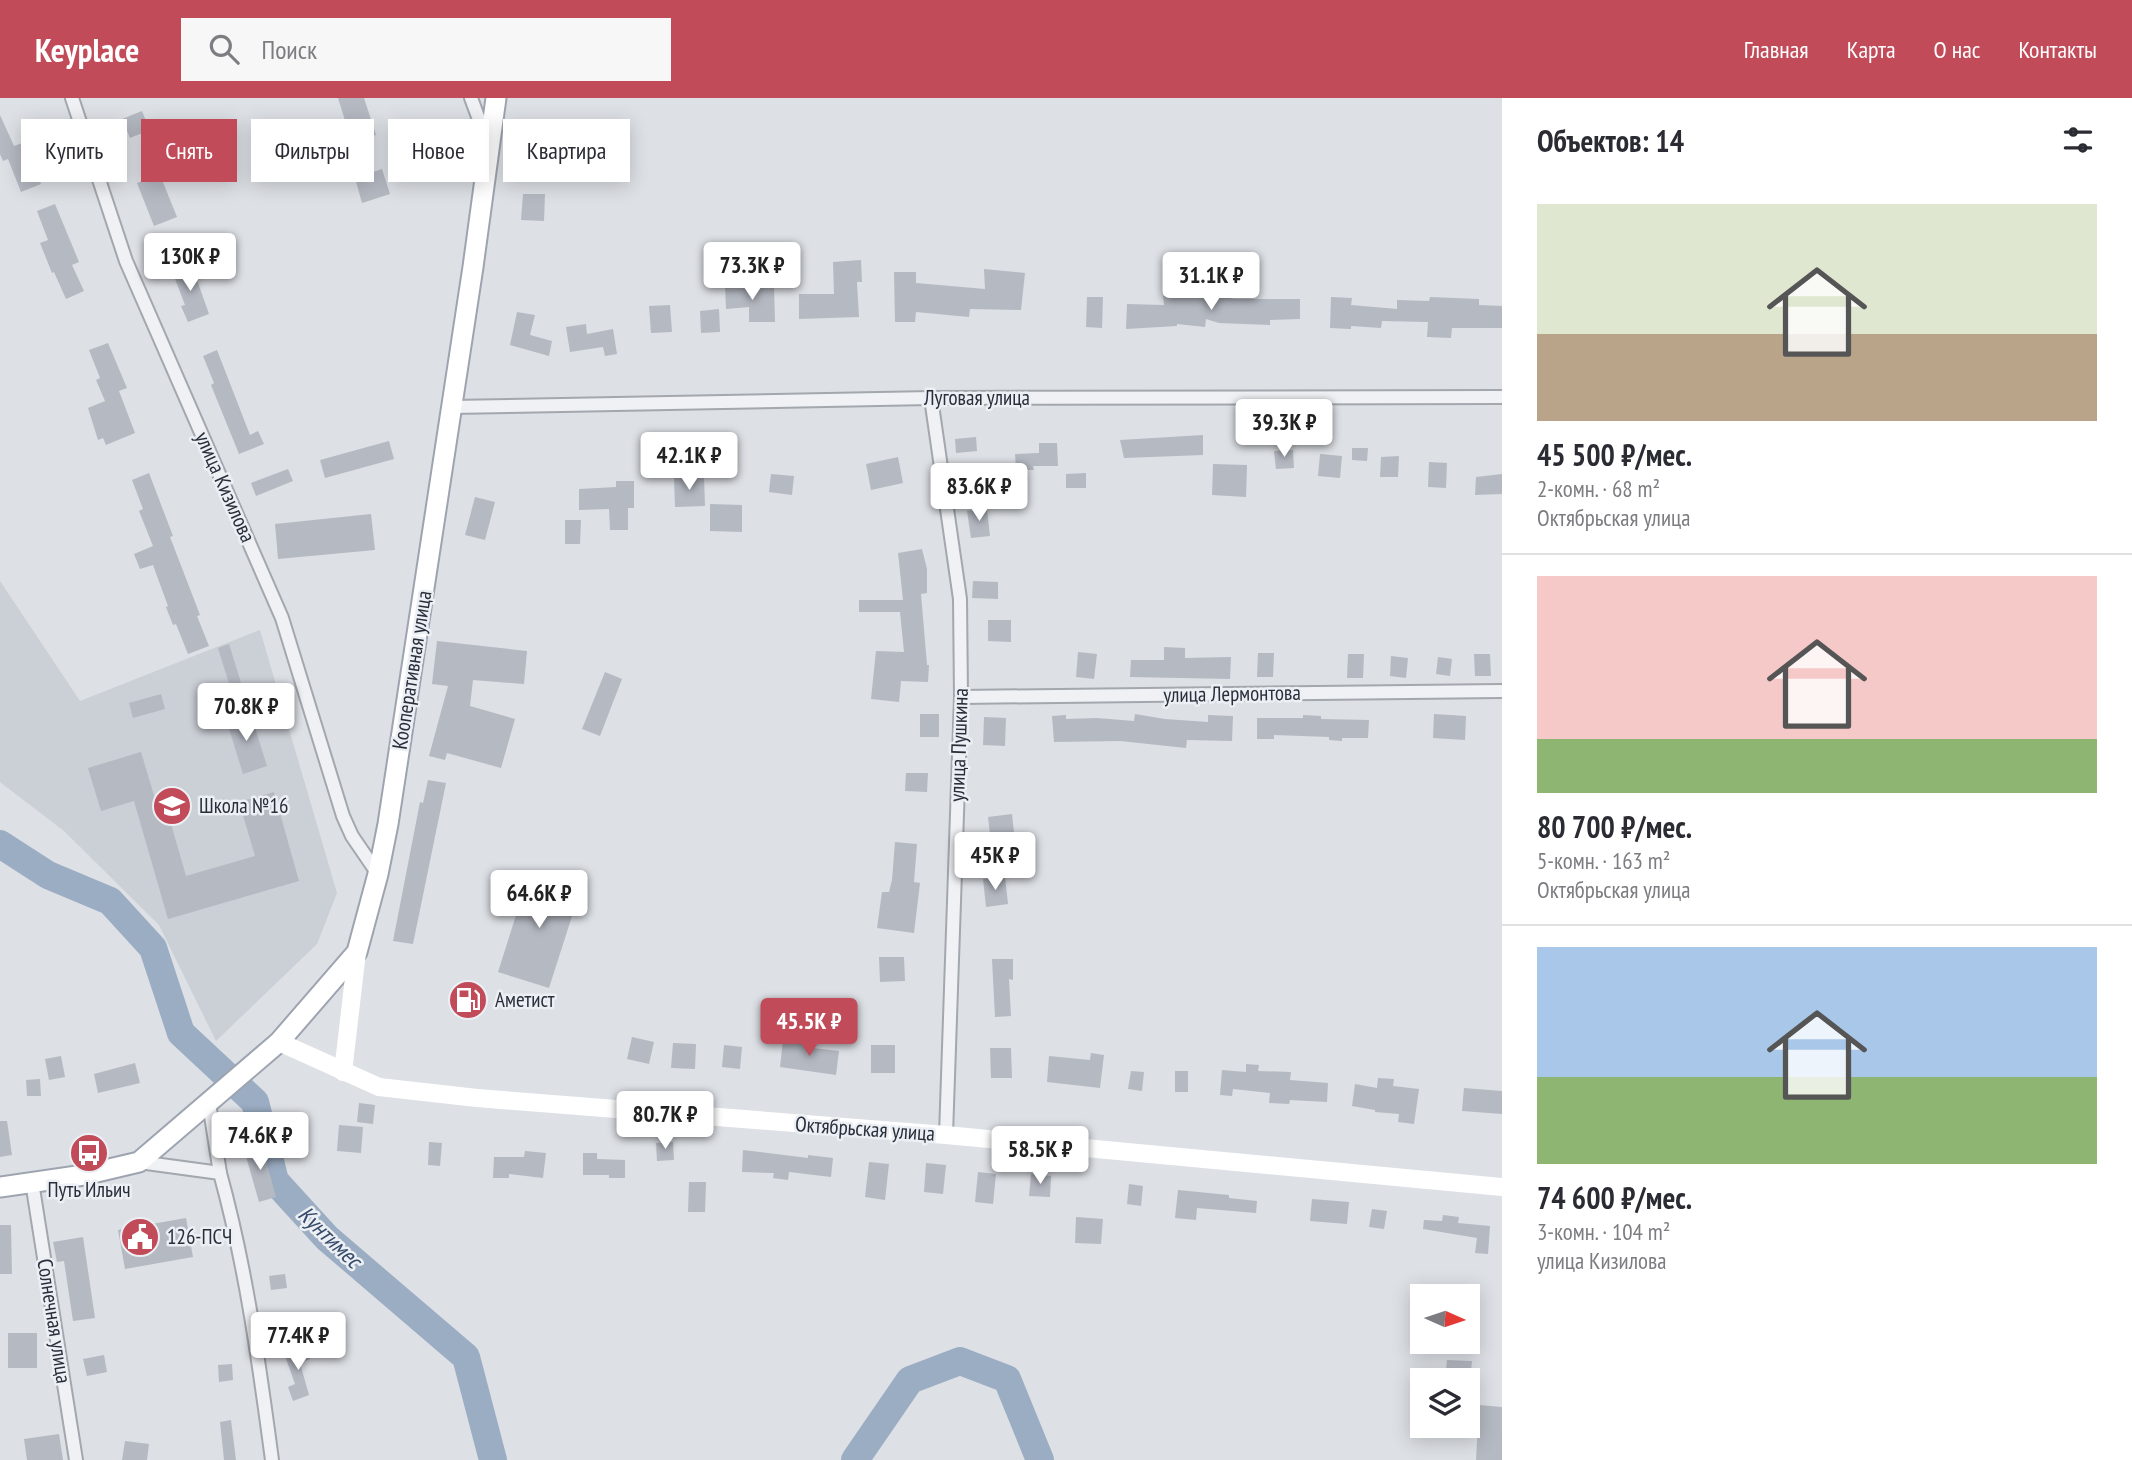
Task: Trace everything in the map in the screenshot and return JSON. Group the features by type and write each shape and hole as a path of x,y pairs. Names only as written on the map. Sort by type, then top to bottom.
{"main road":[{"name":"Кооперативная улица","path":"489,148 496,98"},
{"name":"Кооперативная улица","path":"357,952 378,874 390,811 484,182"},
{"path":"0,1187 84,1175 139,1162 279,1042 357,952"}],"street":[{"name":"улица Кизилова","path":"72,98 126,261 282,618 343,816 352,836 378,874"},
{"path":"471,98 479,119"},
{"name":"Луговая улица","path":"451,407 932,398 1502,397"},
{"name":"улица Пушкина","path":"932,398 960,599 961,697 946,1135"},
{"name":"улица Лермонтова","path":"961,697 1502,691"},
{"name":"Кооперативная улица","path":"343,1072 357,952"},
{"name":"Октябрьская улица","path":"279,1042 379,1087 477,1098 946,1135 1502,1187"},
{"path":"209,1103 220,1173 235,1228 257,1349 272,1460"},
{"path":"139,1162 220,1173"},
{"name":"Солнечная улица","path":"32,1182 76,1460"}],"shaded area":[{"name":"Школа №16","path":"0,581 80,701 260,630 337,893 317,944 216,1041 159,925 64,831 0,782"}],"building":[{"path":"338,98 364,98 371,119 345,119"},
{"path":"142,111 145,119 141,119 141,134 130,138 127,119 122,119"},
{"path":"0,115 14,146 21,143 21,182 41,184 21,192 8,159 3,161 0,154"},
{"path":"382,169 390,194 362,203 356,182 374,182 374,172"},
{"path":"163,182 177,217 154,226 137,183"},
{"path":"523,194 545,194 544,221 521,220"},
{"path":"55,204 79,262 72,265 84,291 66,299 40,243 48,240 37,211"},
{"path":"861,260 862,282 857,282 859,317 799,319 799,294 834,294 833,262"},
{"path":"191,263 209,314 188,322 181,306 185,305 172,271"},
{"path":"984,269 1025,273 1021,310 970,309 969,317 916,312 915,322 895,322 894,272 916,272 916,283 985,289"},
{"path":"741,284 742,288 774,287 775,322 749,322 749,307 726,309 725,285"},
{"path":"1186,295 1217,299 1218,295 1234,299 1300,299 1300,319 1270,320 1270,325 1219,323 1206,319 1205,327 1177,324 1126,329 1127,304 1164,305 1163,296"},
{"path":"1087,297 1103,297 1102,328 1086,327"},
{"path":"1331,297 1352,298 1351,305 1397,309 1397,300 1429,301 1430,297 1479,299 1479,305 1502,306 1502,328 1452,328 1451,338 1427,337 1428,322 1382,321 1381,328 1330,328"},
{"path":"670,305 672,332 651,333 649,306"},
{"path":"719,309 720,332 701,333 700,311"},
{"path":"517,312 535,315 530,335 552,341 549,356 510,345"},
{"path":"586,324 587,334 613,329 617,354 605,356 603,347 570,352 566,327"},
{"path":"108,343 127,388 119,391 135,433 106,445 103,438 98,440 88,408 105,401 96,380 100,378 89,350"},
{"path":"217,350 250,435 258,431 264,444 239,454 211,385 214,383 203,356"},
{"path":"1203,435 1203,455 1124,458 1120,440"},
{"path":"976,437 977,451 956,453 955,439"},
{"path":"389,441 394,459 325,478 320,460"},
{"path":"1039,443 1057,443 1058,466 1033,466 1034,470 1016,470 1015,454 1039,453"},
{"path":"1352,448 1368,448 1367,461 1352,460"},
{"path":"1293,450 1294,468 1276,469 1274,451"},
{"path":"1320,454 1342,456 1340,478 1318,476"},
{"path":"1399,456 1398,477 1380,477 1381,457"},
{"path":"898,457 903,483 871,490 866,464"},
{"path":"1429,462 1447,463 1446,488 1428,487"},
{"path":"1213,464 1247,465 1246,497 1212,495"},
{"path":"288,469 293,481 256,496 251,483"},
{"path":"149,473 209,646 188,654 176,624 173,625 153,565 140,569 134,554 153,546 139,511 143,509 132,480"},
{"path":"1086,473 1086,488 1066,488 1066,474"},
{"path":"771,474 794,476 792,495 769,492"},
{"path":"1502,474 1502,494 1475,495 1476,477"},
{"path":"704,476 705,506 675,507 674,477"},
{"path":"616,481 634,481 634,508 628,508 628,530 610,530 609,509 579,510 579,489 616,487"},
{"path":"475,497 495,502 485,540 465,535"},
{"path":"710,504 742,505 742,532 710,531"},
{"path":"987,509 990,536 971,538 967,511"},
{"path":"371,514 375,550 278,559 275,524"},
{"path":"565,520 581,520 580,544 565,544"},
{"path":"922,549 927,569 927,593 921,594 929,665 928,682 901,681 899,702 871,699 876,651 904,652 900,612 859,612 859,600 903,600 898,553"},
{"path":"973,581 998,582 998,599 972,598"},
{"path":"988,620 1011,620 1011,642 988,641"},
{"path":"437,641 527,651 524,684 473,680 470,706 515,719 501,768 447,753 445,760 429,756 448,686 432,684"},
{"path":"229,644 242,686 231,690 218,648"},
{"path":"1164,647 1185,648 1185,658 1231,657 1230,679 1130,677 1131,660 1164,660"},
{"path":"1078,652 1097,654 1094,679 1076,677"},
{"path":"1258,653 1274,653 1273,677 1257,677"},
{"path":"1348,654 1364,654 1363,678 1347,678"},
{"path":"1474,654 1490,654 1491,676 1475,676"},
{"path":"1391,656 1408,658 1406,678 1390,676"},
{"path":"1438,657 1452,659 1450,676 1436,674"},
{"path":"605,672 622,679 600,736 582,729"},
{"path":"161,694 165,709 133,718 129,703"},
{"path":"250,712 267,766 243,774 226,719"},
{"path":"920,714 939,714 939,737 920,737"},
{"path":"1135,714 1208,722 1208,715 1233,716 1232,741 1187,740 1186,748 1120,741 1054,742 1052,716 1066,715 1066,719 1134,721"},
{"path":"1434,714 1466,716 1465,740 1433,738"},
{"path":"1303,715 1321,716 1321,719 1369,720 1368,738 1342,738 1342,741 1329,740 1329,737 1274,735 1274,739 1257,739 1257,718 1303,718"},
{"path":"984,717 1006,718 1005,746 983,745"},
{"path":"141,752 159,812 167,810 186,876 255,856 239,802 274,792 299,881 168,919 134,801 101,811 88,768"},
{"path":"906,773 928,773 927,792 905,791"},
{"path":"428,780 446,783 413,944 393,941 420,802 423,803"},
{"path":"1012,814 1015,842 991,844 988,817"},
{"path":"895,842 917,844 914,882 920,883 914,933 877,928 882,892 889,892 892,880"},
{"path":"530,871 581,888 549,988 498,972"},
{"path":"1005,877 1008,904 986,907 983,879"},
{"path":"879,957 904,957 905,981 880,982"},
{"path":"992,959 1013,959 1013,980 1009,979 1011,1016 995,1017"},
{"name":"Аметист","path":"460,986 478,986 477,1015 458,1015"},
{"path":"632,1037 654,1042 649,1064 627,1059"},
{"path":"783,1040 804,1042 804,1047 839,1051 836,1075 780,1067"},
{"path":"673,1043 696,1044 695,1069 671,1068"},
{"path":"724,1045 742,1047 740,1069 722,1067"},
{"path":"871,1045 895,1045 895,1073 871,1073"},
{"path":"990,1048 1011,1048 1012,1078 991,1078"},
{"path":"1091,1053 1104,1055 1100,1088 1047,1082 1049,1056 1090,1060"},
{"path":"61,1056 65,1077 49,1080 45,1059"},
{"path":"135,1063 140,1083 98,1093 94,1074"},
{"path":"1246,1064 1259,1065 1258,1071 1291,1072 1290,1080 1328,1083 1327,1102 1290,1100 1289,1104 1269,1103 1270,1093 1233,1089 1232,1096 1220,1095 1222,1070 1246,1072"},
{"path":"1131,1071 1144,1072 1142,1091 1128,1089"},
{"path":"1175,1071 1188,1071 1188,1092 1175,1092"},
{"path":"1378,1078 1394,1079 1393,1086 1419,1089 1414,1124 1398,1122 1399,1114 1352,1106 1355,1084 1377,1088"},
{"path":"40,1079 41,1096 27,1096 26,1080"},
{"path":"1464,1088 1502,1091 1502,1114 1462,1111"},
{"path":"359,1103 375,1105 373,1124 357,1122"},
{"path":"0,1121 7,1121 12,1155 0,1157"},
{"path":"339,1125 363,1127 361,1153 337,1151"},
{"path":"261,1142 276,1197 259,1202 243,1146"},
{"path":"429,1142 442,1143 440,1166 428,1165"},
{"path":"673,1142 674,1160 657,1161 656,1143"},
{"path":"743,1150 808,1158 808,1155 833,1158 831,1177 789,1172 788,1180 773,1178 774,1173 742,1172"},
{"path":"525,1151 546,1153 543,1178 509,1174 509,1178 493,1178 494,1157 524,1157"},
{"path":"583,1153 597,1153 597,1159 625,1160 625,1178 583,1175"},
{"path":"869,1162 889,1164 885,1200 865,1197"},
{"path":"926,1163 946,1165 943,1194 924,1192"},
{"path":"978,1172 996,1174 993,1204 975,1202"},
{"path":"1031,1174 1051,1176 1050,1197 1029,1196"},
{"path":"689,1182 706,1182 705,1212 688,1212"},
{"path":"1129,1184 1143,1186 1141,1206 1127,1204"},
{"path":"1178,1190 1257,1201 1256,1213 1197,1208 1196,1220 1175,1218"},
{"path":"1312,1199 1349,1202 1347,1224 1310,1221"},
{"path":"1372,1209 1387,1211 1384,1229 1369,1227"},
{"path":"1443,1215 1459,1217 1458,1223 1490,1226 1488,1254 1475,1253 1477,1238 1423,1229 1424,1220 1442,1221"},
{"path":"1076,1217 1103,1219 1101,1244 1075,1243"},
{"path":"186,1218 193,1257 125,1269 118,1230"},
{"path":"0,1225 11,1225 12,1274 0,1274"},
{"path":"83,1237 95,1318 73,1321 64,1261 57,1262 53,1242"},
{"path":"285,1274 287,1288 271,1290 269,1276"},
{"path":"8,1333 37,1333 37,1368 8,1368"},
{"path":"306,1346 310,1359 300,1363 309,1395 293,1401 288,1387 295,1384 284,1353"},
{"path":"104,1355 107,1372 87,1376 83,1359"},
{"path":"1447,1360 1472,1361 1471,1368 1446,1368"},
{"path":"232,1364 233,1380 219,1382 218,1365"},
{"path":"1480,1405 1502,1407 1502,1460 1476,1460 1477,1438 1480,1438"},
{"path":"231,1420 236,1460 224,1460 220,1422"},
{"path":"59,1434 63,1460 27,1460 24,1439"},
{"path":"125,1441 149,1444 147,1460 122,1460"}],"waterway":[{"name":"Кунтимес","path":"0,844 48,875 110,901 153,948 181,1033 255,1102 275,1181 327,1238 466,1357 493,1460"},
{"name":"Кунтимес","path":"855,1460 910,1380 960,1361 1007,1379 1040,1460"}],"place":[{"name":"Школа №16","path":"172,806"},
{"name":"Аметист","path":"468,1000"},
{"name":"Путь Ильич","path":"89,1153"},
{"name":"126-ПСЧ","path":"140,1237"}]}
